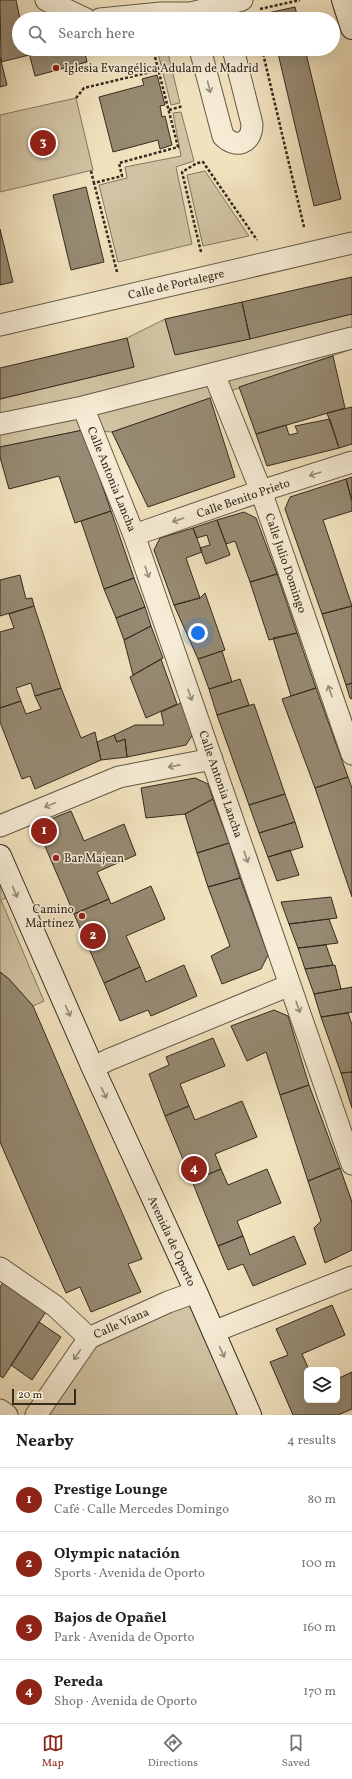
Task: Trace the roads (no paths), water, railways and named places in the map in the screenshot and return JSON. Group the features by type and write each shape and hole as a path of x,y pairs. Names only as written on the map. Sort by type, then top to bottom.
{"main road":[{"path":"343,0 352,28"},
{"name":"Avenida de Oporto","path":"0,856 93,1068 196,1292 250,1415"}],"street":[{"path":"46,0 71,12"},
{"path":"217,12 236,9"},
{"path":"202,56 223,136 228,142 240,144 246,141 252,133 252,124 235,56"},
{"name":"Calle de Portalegre","path":"0,325 352,243"},
{"path":"0,424 83,407 352,338"},
{"name":"Calle Julio Domingo","path":"214,374 261,491 346,722 352,754"},
{"name":"Calle Antonia Lancha","path":"83,407 134,535 352,1164"},
{"name":"Calle Benito Prieto","path":"134,535 261,491 352,462"},
{"path":"0,826 119,777 212,759"},
{"path":"93,1068 108,1060 290,985"},
{"path":"0,1268 55,1306 89,1338"},
{"path":"213,1332 352,1277"},
{"name":"Calle Viana","path":"36,1415 89,1338 168,1302 196,1292"},
{"path":"0,1410 7,1415"}],"place":[{"name":"Iglesia Evangélica Adulam de Madrid","path":"56,68"},
{"name":"Bajos de Opañel","path":"43,143"},
{"name":"Prestige Lounge","path":"44,831"},
{"name":"Bar Majean","path":"56,858"},
{"name":"Camino Martínez","path":"82,916"},
{"name":"Olympic natación","path":"93,936"},
{"name":"Pereda","path":"194,1169"}]}
